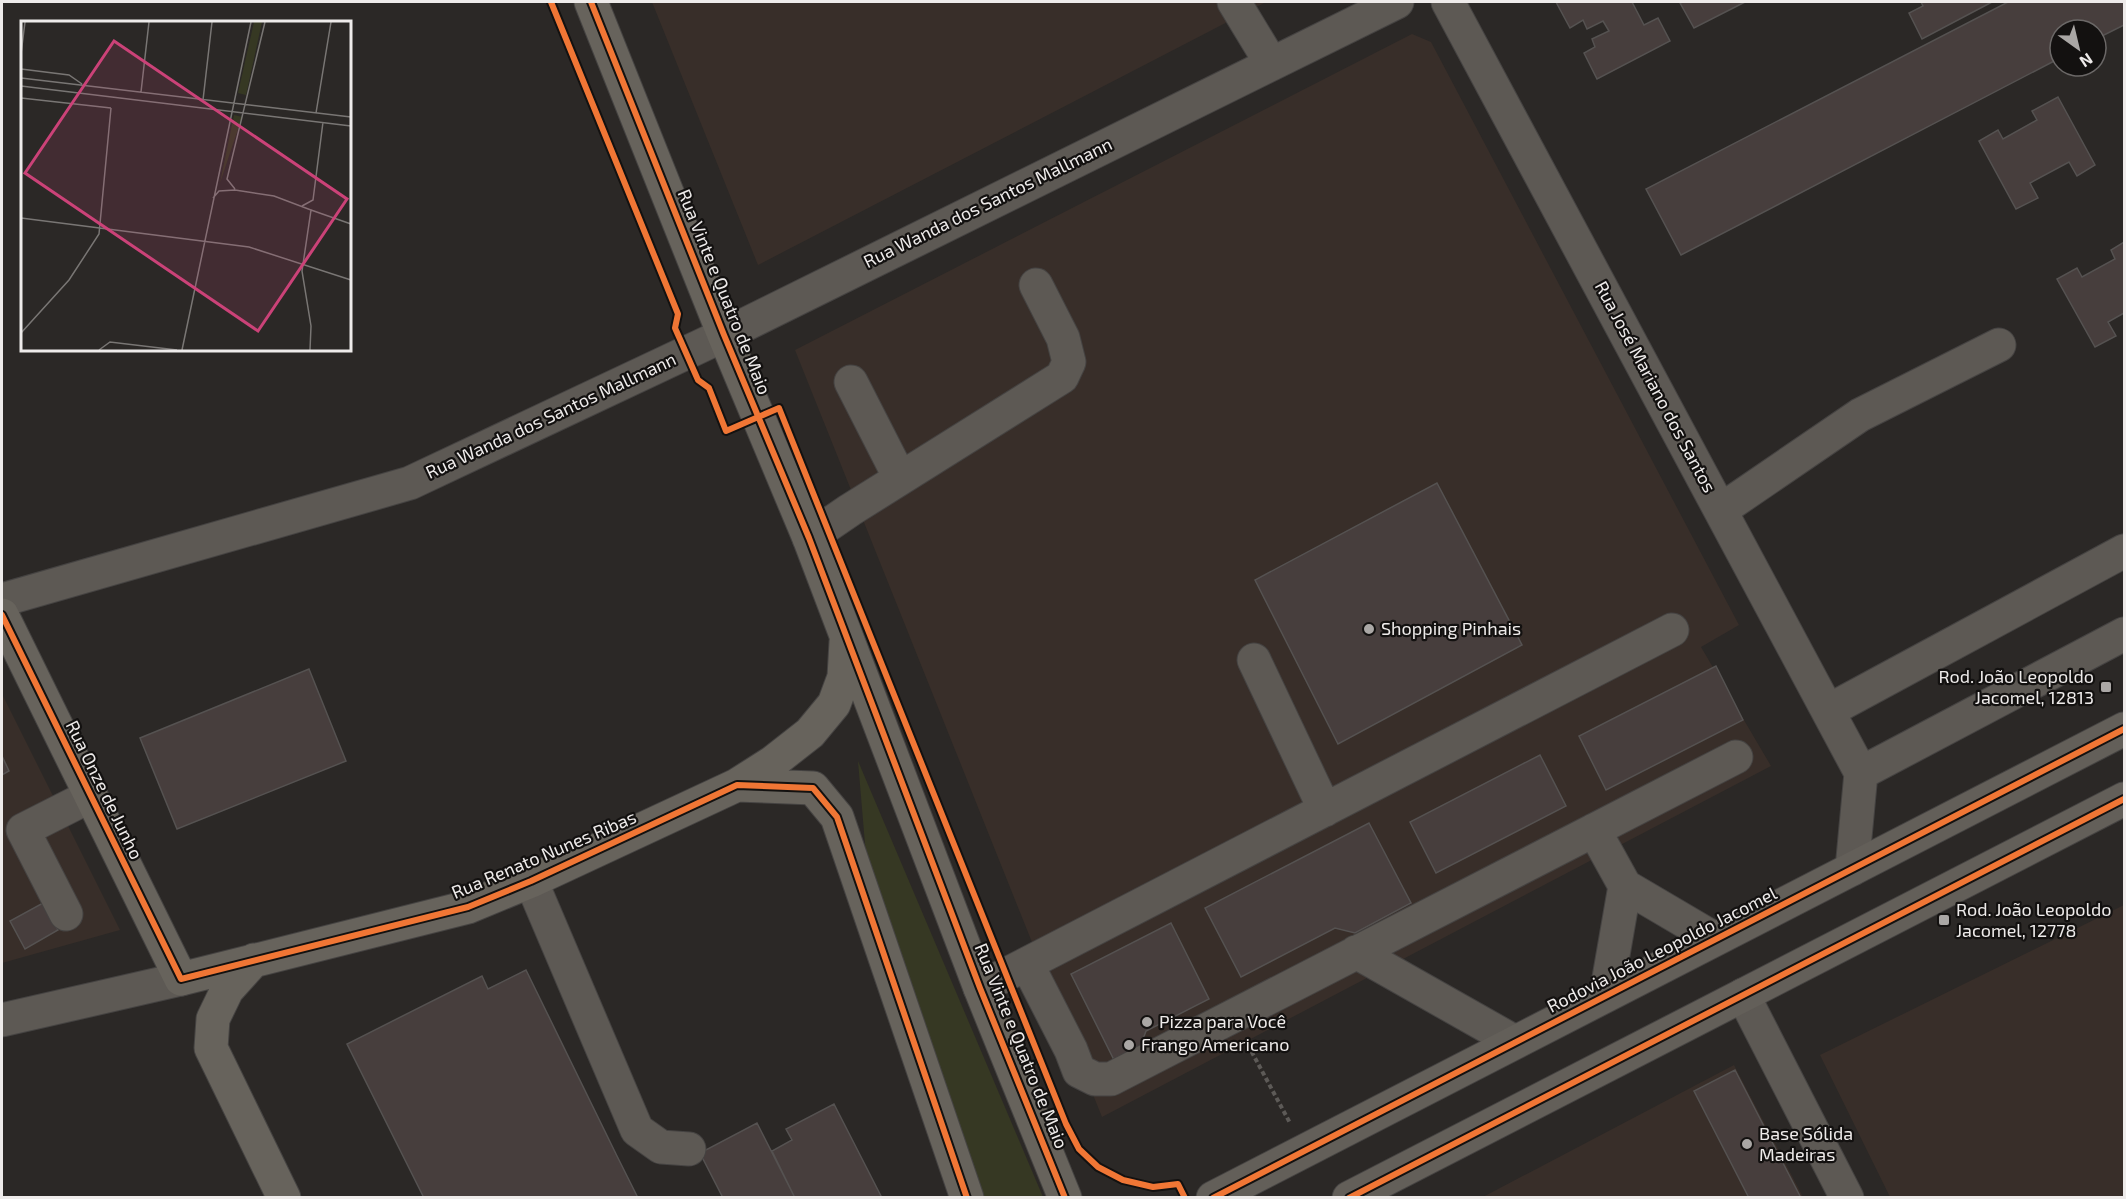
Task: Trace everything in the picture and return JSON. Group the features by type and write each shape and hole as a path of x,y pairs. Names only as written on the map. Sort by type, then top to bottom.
{"highway":[{"name":"Rodovia João Leopoldo Jacomel","path":"1213,1197 2124,729"},
{"path":"1349,1197 2124,799"}],"main road":[{"name":"Rua Vinte e Quatro de Maio","path":"591,2 724,335 809,538 980,988 1065,1197"},
{"name":"Rua Onze de Junho","path":"2,615 181,979"},
{"name":"Rua Renato Nunes Ribas","path":"181,979 468,907 531,881 737,785 773,762 810,733 834,704 844,677 847,634"},
{"path":"737,785 813,788 837,817 967,1197"},
{"path":"254,960 227,990 213,1019 211,1048 284,1197"}],"street":[{"path":"1234,2 1271,63"},
{"name":"Rua Wanda dos Santos Mallmann","path":"2,600 410,483 724,335 1396,2"},
{"name":"Rua José Mariano dos Santos","path":"1448,2 1861,773"},
{"path":"809,538 1062,377 1069,362 1063,338 1036,285"},
{"path":"1721,510 1860,415 1999,345"},
{"path":"851,382 900,478"},
{"path":"1828,711 2124,551"},
{"path":"980,988 1672,630"},
{"path":"1851,869 1861,773 2124,634"},
{"path":"1254,660 1325,810"},
{"path":"1027,964 1071,1050 1079,1071 1095,1079 1111,1079 1736,756"},
{"path":"66,914 23,830 90,796"},
{"path":"1594,830 1625,886 1715,939"},
{"path":"531,881 637,1130 661,1147 689,1149"},
{"path":"1606,995 1625,886"},
{"path":"1356,952 1515,1042"},
{"name":"Rua Renato Nunes Ribas","path":"2,1020 181,979"},
{"path":"1743,995 1847,1197"}],"path":[{"path":"1232,1017 1305,1150"}],"shaded area":[{"path":"652,2 1266,2 758,265"},
{"path":"1412,34 1431,42 1739,625 1701,647 1771,766 1102,1117 795,350"},
{"path":"2,694 120,930 2,963"},
{"path":"2124,905 2124,1197 1890,1197 1820,1055"},
{"path":"1734,1065 1803,1197 1481,1198"}],"green space":[{"path":"858,761 1043,1197 980,1197 868,879"}],"building":[{"path":"1556,2 1632,2 1644,25 1658,18 1670,41 1597,79 1584,53 1595,47 1592,39 1609,31 1603,21 1587,29 1583,20 1570,28"},
{"path":"1745,2 1694,28 1680,3"},
{"path":"1921,2 1992,2 1922,39 1909,13 1923,6"},
{"path":"2008,2 2124,2 2124,25 2108,33 2108,18 2048,18 2048,64 1681,255 1646,189"},
{"path":"2058,97 2095,165 2077,176 2069,162 2030,183 2038,198 2016,209 1979,141 1998,130 2003,139 2037,120 2032,111"},
{"path":"2124,242 2124,313 2108,322 2116,336 2095,347 2057,279 2077,268 2082,277 2115,259 2111,250"},
{"path":"1437,483 1522,645 1338,744 1255,580"},
{"path":"1716,666 1743,720 1606,790 1579,736"},
{"path":"309,669 346,761 177,829 140,738"},
{"path":"1540,755 1566,806 1436,873 1410,822"},
{"path":"2,756 9,771 2,775"},
{"path":"1369,823 1411,903 1355,933 1335,928 1241,977 1205,908"},
{"path":"43,903 58,930 25,949 10,921"},
{"path":"1171,923 1209,999 1146,1031 1139,1050 1115,1062 1071,974"},
{"path":"526,970 638,1198 424,1198 347,1044 482,976 488,989"},
{"name":"Base Sólida Madeiras","path":"1735,1070 1801,1198 1749,1198 1694,1091"},
{"path":"834,1104 882,1198 795,1198 772,1151 792,1140 786,1129"},
{"path":"757,1123 795,1198 723,1198 700,1153"}],"cycle path":[{"path":"551,2 678,314 675,328 698,380 709,388 726,431 779,408 1066,1124 1079,1149 1098,1167 1123,1180 1153,1187 1178,1184 1185,1198"},
{"path":"591,2 724,335 809,538 980,988 1065,1198"},
{"path":"2,615 181,979 468,907 531,881 737,785 813,788 837,817 967,1198"},
{"path":"1213,1198 2124,729"},
{"path":"1349,1198 2124,799"}],"place":[{"name":"Shopping Pinhais","path":"1369,629"},
{"name":"Rod. João Leopoldo Jacomel, 12813","path":"2106,687"},
{"name":"Rod. João Leopoldo Jacomel, 12778","path":"1944,920"},
{"name":"Pizza para Você","path":"1147,1022"},
{"name":"Frango Americano","path":"1129,1045"},
{"name":"Base Sólida Madeiras","path":"1747,1144"}]}
